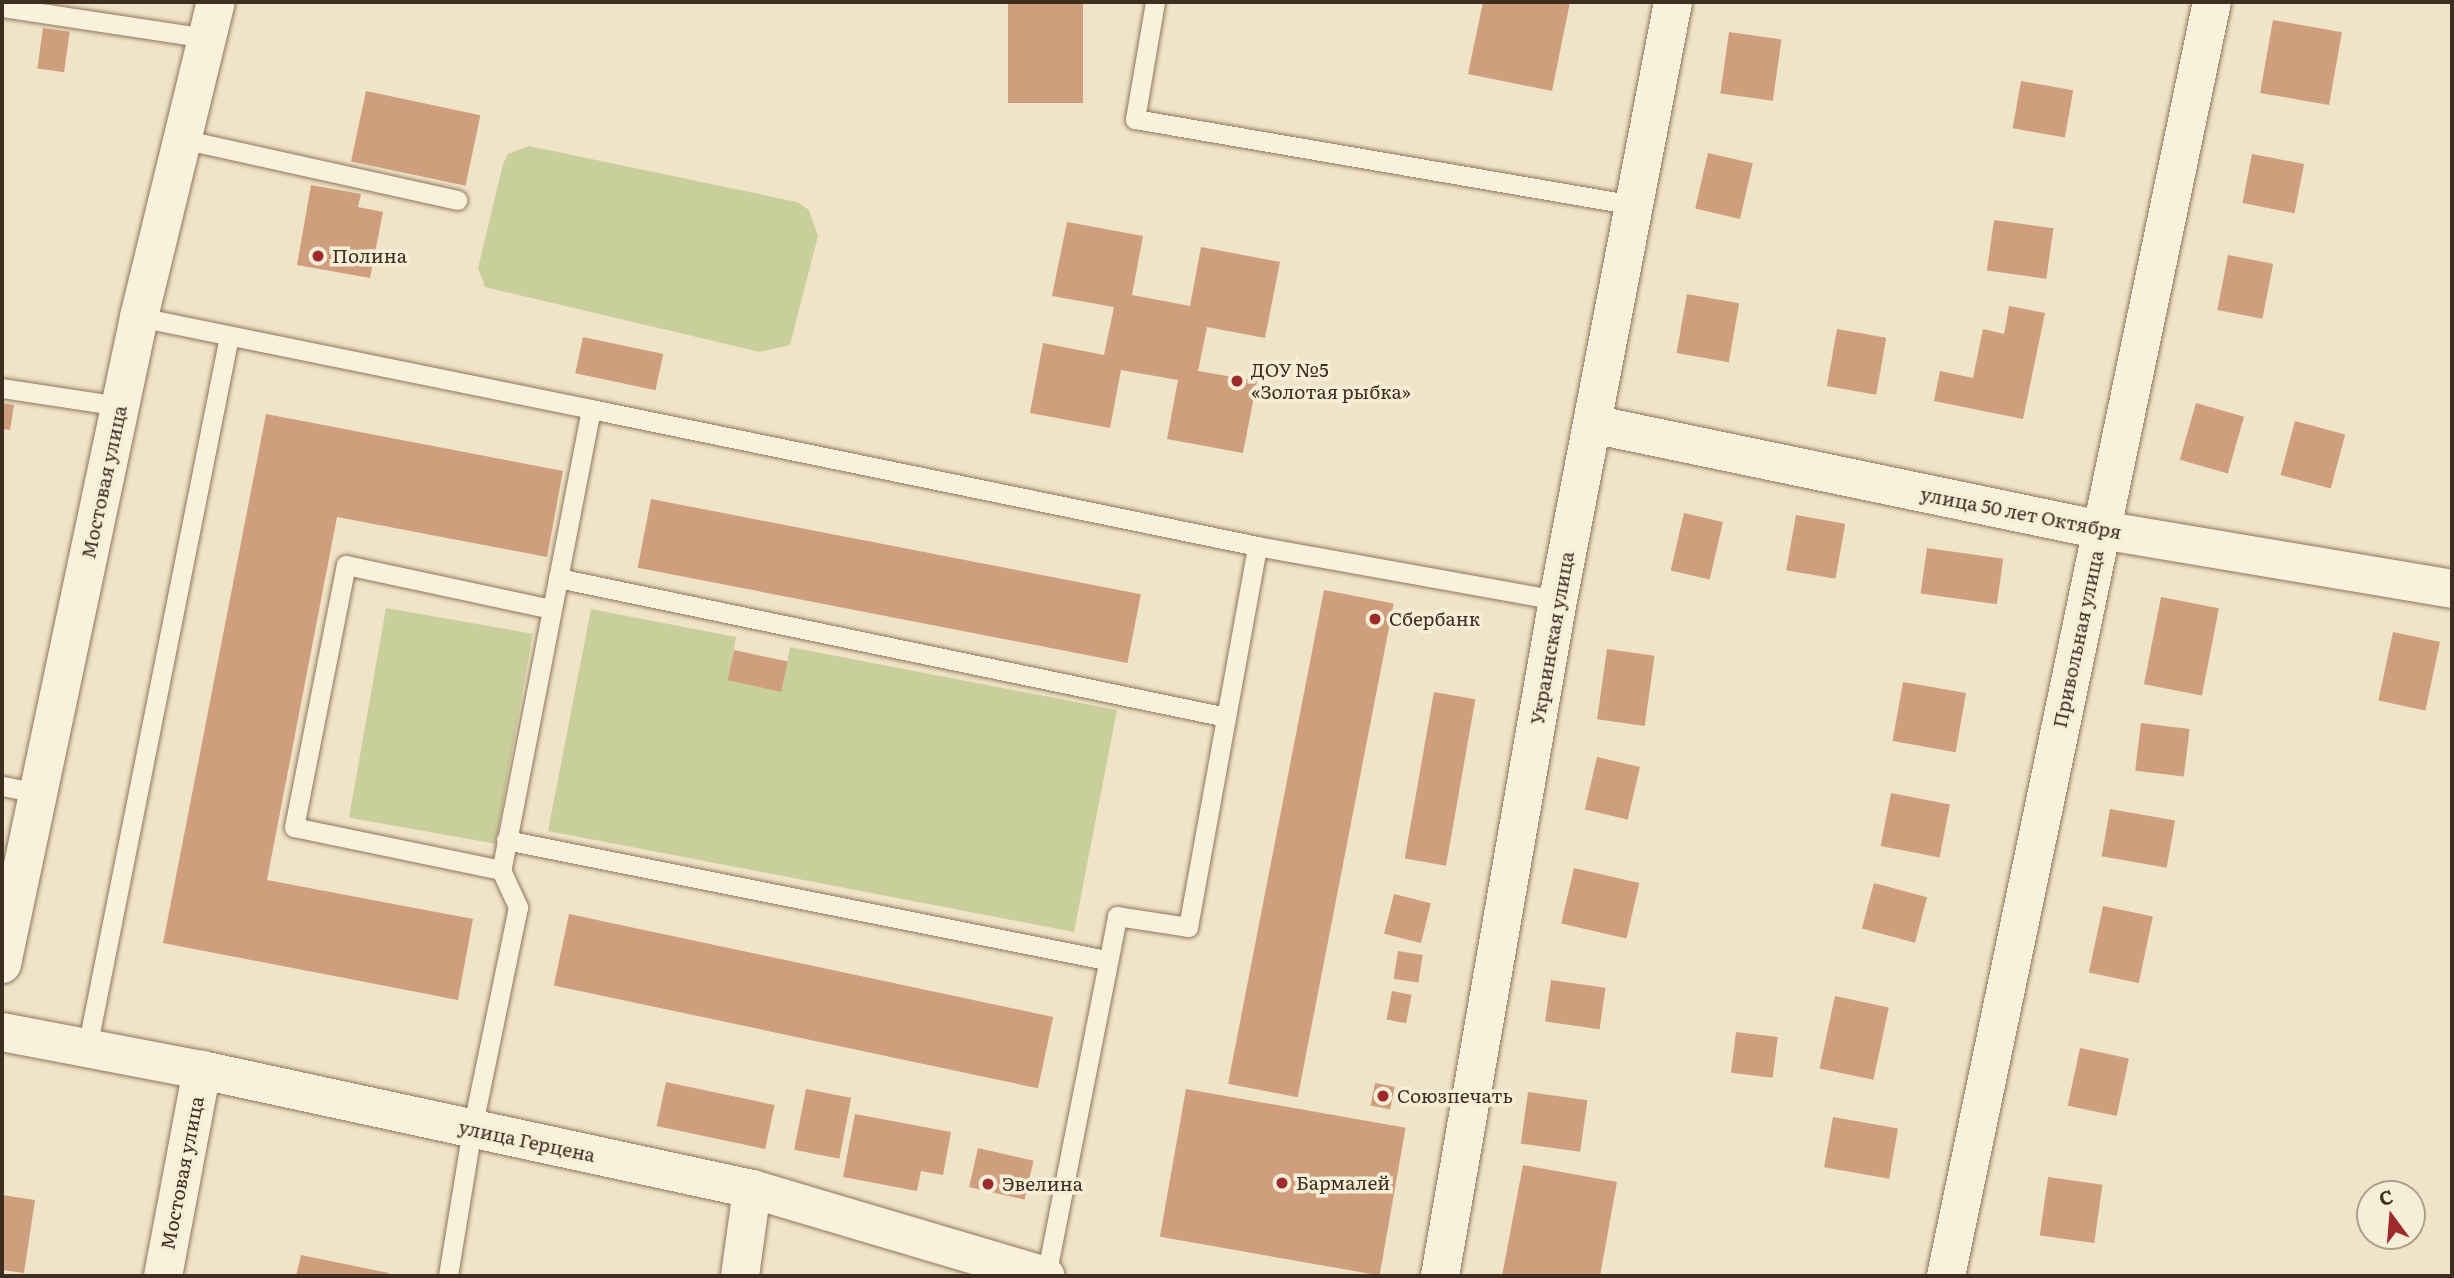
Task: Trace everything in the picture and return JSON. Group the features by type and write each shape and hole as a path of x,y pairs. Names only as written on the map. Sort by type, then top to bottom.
{"street":[{"name":"Украинская улица","path":"1440,1276 1558,600 1673,2"},
{"name":"Привольная улица","path":"1947,1276 2212,2"},
{"name":"Мостовая улица","path":"2,964 20,790 120,407 139,317 212,20"},
{"name":"улица 50 лет Октября","path":"1592,424 2101,530 2452,589"},
{"name":"улица Герцена","path":"2,1032 202,1070 752,1189 1045,1276"},
{"name":"Мостовая улица","path":"163,1276 202,1070"},
{"path":"740,1276 752,1189"}],"lane":[{"path":"1155,2 1135,119 1634,205"},
{"path":"2,7 212,20"},
{"path":"183,139 457,200"},
{"path":"139,317 1257,546 1558,600"},
{"path":"87,1048 229,336"},
{"path":"2,388 120,407"},
{"path":"448,1276 472,1129 519,906 501,870 591,409"},
{"path":"1045,1276 1116,916 1188,927 1257,546"},
{"path":"501,870 294,827 346,565 551,609"},
{"path":"558,578 1226,717"},
{"path":"506,840 1106,960"}],"green space":[{"path":"529,146 797,202 809,210 818,236 790,345 760,352 485,287 478,268 503,164 508,154"},
{"path":"386,608 533,634 496,844 349,818"},
{"path":"591,609 736,637 728,680 782,690 790,647 1117,710 1074,932 548,831"}],"building":[{"path":"1008,2 1083,2 1083,103 1008,103"},
{"path":"1483,2 1570,2 1552,91 1468,74"},
{"path":"2273,20 2342,32 2329,105 2260,93"},
{"path":"43,28 70,32 64,72 37,69"},
{"path":"1729,32 1781,39 1773,101 1720,93"},
{"path":"2021,81 2073,90 2065,137 2013,128"},
{"path":"366,91 480,115 465,186 351,161"},
{"path":"1708,153 1753,163 1740,219 1695,209"},
{"path":"2252,154 2304,164 2294,213 2242,203"},
{"path":"311,185 361,194 358,207 383,212 370,278 297,265"},
{"path":"1994,220 2053,228 2046,279 1987,271"},
{"path":"1067,222 1143,236 1132,295 1190,306 1201,247 1280,262 1265,338 1207,327 1198,371 1257,381 1243,453 1167,439 1178,380 1121,370 1110,428 1030,413 1043,343 1104,355 1114,307 1052,296"},
{"path":"2228,255 2273,264 2262,319 2217,310"},
{"path":"1687,294 1739,303 1729,362 1677,353"},
{"path":"2009,306 2045,313 2023,419 1934,401 1940,371 1973,378 1983,329 2004,334"},
{"path":"1837,329 1886,338 1876,395 1827,386"},
{"path":"583,337 663,354 656,390 575,373"},
{"path":"2,403 14,405 10,430 2,429"},
{"path":"2196,403 2244,417 2228,473 2180,460"},
{"path":"266,414 563,471 547,557 337,517 267,880 473,919 458,1000 163,943"},
{"path":"2295,421 2345,434 2331,489 2281,475"},
{"path":"651,499 1141,594 1127,663 638,568"},
{"path":"1684,513 1723,522 1710,579 1671,570"},
{"path":"1796,515 1845,524 1836,579 1786,570"},
{"path":"1927,548 2003,559 1997,604 1921,594"},
{"path":"1324,590 1394,604 1298,1097 1228,1084"},
{"path":"2161,597 2219,608 2202,696 2144,684"},
{"path":"2393,632 2440,642 2425,710 2378,700"},
{"path":"1607,649 1655,656 1645,726 1597,719"},
{"path":"734,650 788,661 781,692 728,680"},
{"path":"1903,682 1966,693 1956,752 1893,741"},
{"path":"1434,692 1475,699 1446,866 1405,858"},
{"path":"2141,723 2190,729 2184,777 2135,771"},
{"path":"1597,757 1640,767 1628,820 1585,810"},
{"path":"1891,793 1950,804 1940,857 1881,846"},
{"path":"2110,809 2175,820 2167,868 2102,856"},
{"path":"1574,868 1639,883 1626,939 1561,924"},
{"path":"1874,883 1927,897 1915,943 1862,928"},
{"path":"1394,894 1431,903 1421,943 1384,934"},
{"path":"2103,906 2153,917 2139,983 2089,973"},
{"path":"569,914 1053,1017 1038,1088 554,985"},
{"path":"1398,951 1423,955 1418,983 1394,979"},
{"path":"1551,980 1605,988 1600,1029 1545,1022"},
{"path":"1392,991 1412,995 1406,1023 1386,1019"},
{"path":"1835,996 1889,1007 1873,1080 1820,1068"},
{"path":"1736,1032 1778,1037 1773,1078 1731,1073"},
{"path":"2080,1048 2129,1058 2117,1116 2068,1106"},
{"path":"666,1082 775,1105 765,1149 657,1126"},
{"name":"Союзпечать","path":"1375,1083 1395,1087 1390,1109 1371,1106"},
{"path":"806,1089 851,1098 839,1159 794,1150"},
{"name":"Бармалей","path":"1186,1089 1406,1128 1380,1275 1160,1237"},
{"path":"1528,1092 1587,1100 1580,1152 1521,1143"},
{"path":"855,1114 951,1132 943,1175 921,1171 917,1191 843,1177"},
{"path":"1833,1117 1898,1128 1889,1179 1824,1167"},
{"path":"978,1148 1034,1161 1025,1200 969,1187"},
{"path":"1523,1165 1617,1182 1600,1276 1502,1276"},
{"path":"2048,1177 2102,1185 2094,1243 2040,1235"},
{"path":"2,1195 35,1200 24,1273 2,1270"},
{"path":"301,1255 389,1273 388,1276 296,1276"}],"place":[{"name":"Полина","path":"318,256"},
{"name":"ДОУ №5 «Золотая рыбка»","path":"1237,381"},
{"name":"Сбербанк","path":"1375,619"},
{"name":"Союзпечать","path":"1383,1096"},
{"name":"Бармалей","path":"1282,1183"},
{"name":"Эвелина","path":"988,1184"}]}
